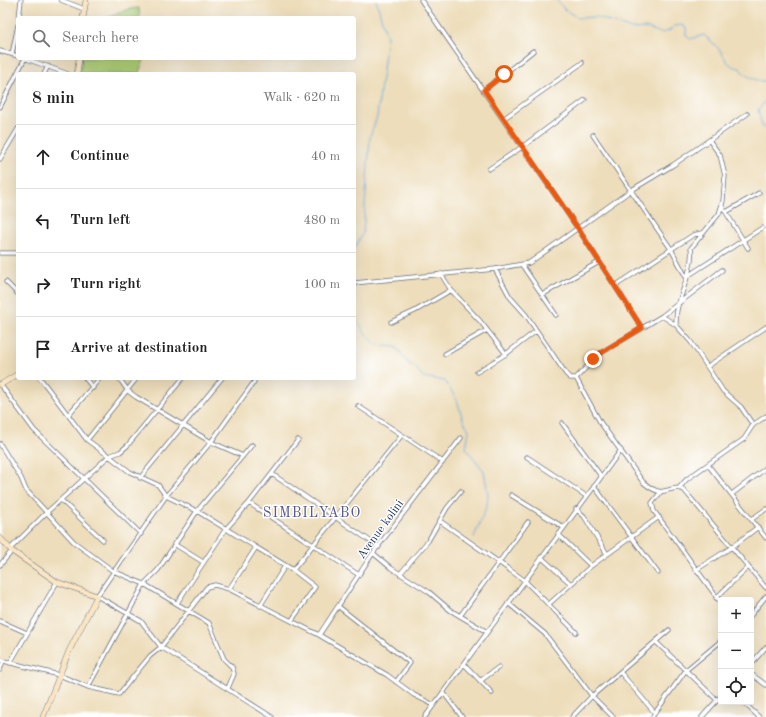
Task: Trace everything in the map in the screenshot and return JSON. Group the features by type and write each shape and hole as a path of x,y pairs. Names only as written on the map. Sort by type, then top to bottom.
{"street":[{"path":"19,16 21,0"},
{"path":"61,0 84,9"},
{"path":"83,16 86,0"},
{"path":"422,0 577,227 642,328"},
{"path":"12,54 16,35"},
{"path":"0,51 16,55"},
{"path":"484,90 533,51"},
{"path":"18,72 24,60"},
{"path":"31,60 63,72"},
{"path":"77,72 79,60"},
{"path":"503,119 582,63"},
{"path":"45,72 48,66"},
{"path":"0,107 16,76"},
{"path":"489,169 522,147 585,100"},
{"path":"356,283 495,269 529,263 630,190 673,165 689,152 747,114"},
{"path":"0,159 16,132"},
{"path":"593,135 671,250 686,277"},
{"path":"676,325 679,303 683,295 692,255 691,248 719,214 722,206 725,176 720,155 709,140"},
{"path":"726,212 759,193"},
{"path":"722,206 748,248"},
{"path":"686,277 762,228"},
{"path":"616,286 694,235 702,233"},
{"path":"0,253 16,253"},
{"path":"542,295 599,262"},
{"path":"522,265 556,315"},
{"path":"495,269 510,297 526,315 570,378 576,378 599,354 662,316 722,270"},
{"path":"441,274 451,290 488,330 506,354"},
{"path":"6,282 16,292"},
{"path":"391,322 415,311 451,290"},
{"path":"662,316 676,325 691,342 723,391 741,407 753,425"},
{"path":"708,366 766,327"},
{"path":"445,354 488,330"},
{"path":"477,372 506,354 536,331"},
{"path":"16,375 0,385 34,430 141,534"},
{"path":"576,378 600,422 643,482 660,493"},
{"path":"42,380 87,440 140,478 158,485 166,496 197,512 293,570 315,587 292,620"},
{"path":"87,380 93,388"},
{"path":"68,415 99,380"},
{"path":"120,380 128,391 157,410 211,442 243,456"},
{"path":"87,440 136,380"},
{"path":"0,565 11,550 46,513 109,456 120,452 181,380"},
{"path":"140,478 220,380"},
{"path":"43,717 59,675 98,596 113,571 141,534 166,496 211,442 254,382"},
{"path":"358,406 443,462"},
{"path":"748,567 716,598 652,507 652,503 660,493 679,488 687,479 744,439 753,425 766,416"},
{"path":"562,423 601,476"},
{"path":"293,570 402,435"},
{"name":"Avenue kolini","path":"319,635 379,547 461,438"},
{"path":"177,603 225,530 248,504 298,440"},
{"path":"0,444 21,478 26,490 74,542 113,571 144,584 204,619 211,626 224,659 232,667 234,674 228,688"},
{"path":"88,687 127,612 144,584 158,570 174,544 197,512 252,445"},
{"path":"425,717 576,509 621,450"},
{"path":"527,457 586,496"},
{"path":"708,465 766,538"},
{"path":"732,494 766,468"},
{"path":"272,474 379,547"},
{"path":"594,486 658,573"},
{"path":"679,488 684,490 766,588"},
{"path":"400,574 428,541 447,508 461,491"},
{"path":"511,495 563,527"},
{"path":"61,500 103,540"},
{"path":"248,504 359,575"},
{"path":"752,519 766,508"},
{"path":"576,509 584,516 608,554"},
{"path":"549,604 591,566 659,516"},
{"path":"440,522 524,580 576,632"},
{"path":"460,616 528,522"},
{"path":"696,570 732,547 758,527"},
{"path":"558,534 591,566"},
{"path":"0,538 11,550 57,582 98,596 141,621 161,647 272,717"},
{"path":"174,544 203,562"},
{"path":"229,589 255,548"},
{"path":"374,554 400,574 429,592 460,616 487,632"},
{"path":"541,557 570,584"},
{"path":"260,606 285,566"},
{"path":"10,663 57,582"},
{"path":"0,670 2,660 59,675 88,687 118,694 150,656 161,647 207,587 215,585 229,589 260,606 292,620 396,682 414,695 434,705"},
{"path":"754,611 766,596"},
{"path":"508,603 545,634 592,696 613,717"},
{"path":"339,607 410,663 396,682"},
{"path":"0,622 27,633"},
{"path":"572,717 592,696 669,630"},
{"path":"656,642 717,700 702,717"},
{"path":"652,717 686,670 718,643"},
{"path":"754,661 766,647"},
{"path":"464,664 492,694"},
{"path":"480,680 499,667"},
{"path":"620,672 656,713"},
{"path":"754,676 766,685"},
{"path":"443,692 462,717"},
{"path":"746,705 759,717"}],"green space":[{"path":"139,8 140,16 112,16 128,9"},
{"path":"82,60 144,60 140,72 80,72"}],"waterway":[{"path":"356,245 363,233 370,137 377,117 387,37 376,0"},
{"path":"557,0 564,9 578,18 596,17 632,29 647,28 661,33 669,31 675,26 683,25 686,28 686,35 690,39 704,35 717,47 729,64 740,68 744,74 751,78 759,81 766,81"},
{"path":"766,100 758,110 762,126 766,128"},
{"path":"356,319 366,334 377,345 396,347 407,362 416,368 423,377 445,381 457,400 463,420 469,430 466,448 484,471 488,495 487,505 474,537"}],"district":[{"name":"SIMBILYABO","path":"312,512"}],"route":[{"path":"504,74 484,90 577,227 642,328 593,359"}]}
